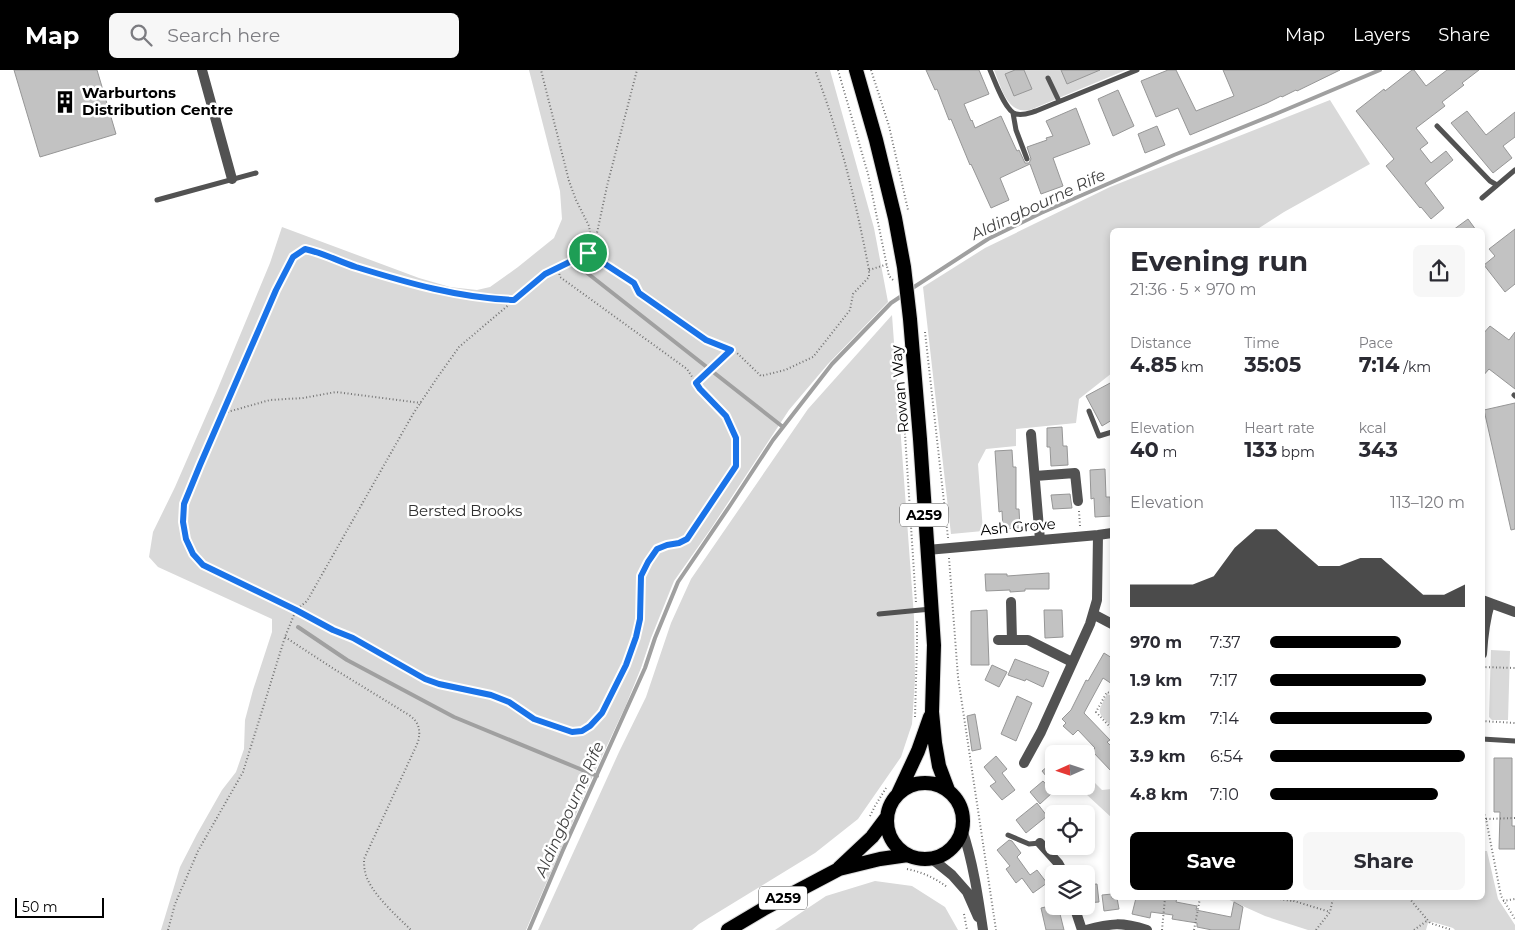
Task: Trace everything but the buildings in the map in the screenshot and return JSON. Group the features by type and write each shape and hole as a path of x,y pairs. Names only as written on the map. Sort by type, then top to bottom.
{"highway":[{"name":"Rowan Way","path":"856,70 876,140 895,218 904,267 920,439 934,645 932,712 939,766 948,790"},
{"name":"Rowan Way","path":"893,788 918,751 932,712"},
{"path":"917,783 928,783 948,790 956,798 963,818 962,829 958,840 951,849 942,855 931,858 915,858 905,861 888,829 887,817 892,801 893,788 906,787 917,783"},
{"name":"A259","path":"839,869 872,837 887,817"},
{"name":"A259","path":"728,930 839,869 880,859 905,861"}],"street":[{"path":"202,70 232,179"},
{"path":"1030,434 1040,540"},
{"path":"1035,476 1075,473 1078,501"},
{"name":"Ash Grove","path":"927,550 1110,533"},
{"path":"1024,764 1041,732 1090,624 1096,600 1098,536"},
{"path":"1011,602 1012,640"},
{"path":"1486,602 1515,612"},
{"path":"1093,614 1110,623"},
{"path":"998,640 1028,640 1072,662"},
{"path":"962,829 971,860 983,928"},
{"path":"1040,843 1059,865"},
{"path":"931,858 952,875 967,892 983,928"},
{"path":"1077,915 1082,930"},
{"path":"1086,930 1111,924 1125,924 1147,930"}],"lane":[{"path":"990,70 1004,102 1013,113 1018,136 1027,159"},
{"path":"1013,113 1018,115 1025,114 1137,70"},
{"path":"1048,78 1059,102"},
{"path":"1437,126 1497,185"},
{"path":"1482,198 1515,170"},
{"path":"157,200 256,173"},
{"path":"1089,411 1099,436 1110,433"},
{"path":"879,614 931,610"},
{"path":"1485,739 1515,741"},
{"path":"1008,835 1029,844 1040,843"}],"path":[{"path":"168,930 175,904 198,851 243,772 285,637 296,610 307,601 436,378 460,347 545,274 588,253 591,241 589,226 569,181 541,70"},
{"path":"591,241 597,233 609,177 637,70"},
{"path":"588,253 634,283 639,293 706,340 736,352 761,376 785,370 813,357 850,310 853,294 869,277 859,216 848,171 816,70"},
{"path":"838,70 868,174 890,276 896,282"},
{"path":"514,300 493,299 416,285 305,249 293,257 270,305 184,504 183,522 186,539 193,554 203,565 333,630 353,638 425,679 439,684 491,695 509,702 534,719 572,732 582,731 590,726 602,713 626,665 640,619 641,576 648,562 657,549 687,539 736,466 736,438 726,416 700,389 687,369 560,277 558,268"},
{"path":"869,270 888,264"},
{"path":"925,333 949,548 958,677 996,930"},
{"path":"696,383 731,350"},
{"path":"901,382 918,644 915,720"},
{"path":"223,414 270,400 302,398 336,392 421,403"},
{"path":"1078,501 1081,537"},
{"path":"285,637 409,714 420,727 418,742 364,859 365,872 375,892 411,930"},
{"path":"1485,667 1515,668"},
{"path":"1110,693 1107,692 1096,712 1110,727"},
{"path":"1485,721 1515,723"},
{"path":"872,837 866,828 875,806 893,788"},
{"path":"1515,818 1486,819 1503,901 1515,919"},
{"path":"905,861 916,870 934,878 948,888"},
{"path":"1162,930 1165,900"},
{"path":"1194,930 1200,900"},
{"path":"1287,900 1330,912"},
{"path":"1316,930 1330,912 1333,900"},
{"path":"1411,900 1430,923 1452,930"},
{"path":"1503,901 1515,900"},
{"path":"964,912 966,930"},
{"path":"1414,930 1428,920"}],"green space":[{"name":"Bersted Brooks","path":"529,70 830,70 874,228 888,302 828,364 789,410 674,581 626,705 590,782 526,930 161,930 180,867 222,790 236,772 244,749 245,720 272,632 272,619 158,567 149,557 153,532 216,393 270,263 282,227 419,278 450,287 477,290 490,287 554,238 562,219 560,191"},
{"path":"994,70 1126,70 1030,110 1022,110 1010,104 1002,91"},
{"path":"1330,100 1370,164 1259,228 1110,228 1110,375 1079,399 1076,423 1016,429 1016,446 986,449 978,464 983,531 951,534 923,287 985,248 1110,187"},
{"path":"892,315 914,617 915,679 912,724 901,757 858,819 815,853 692,930 538,930 646,697 671,623 691,579 808,409"},
{"path":"1491,650 1510,651 1508,720 1492,720 1489,717"},
{"path":"1107,694 1110,695 1110,725 1101,715 1101,705"},
{"path":"1095,783 1102,790 1110,789 1110,816 1087,795 1095,795"},
{"path":"1485,851 1487,851 1498,899 1515,925 1515,930 1455,930 1433,922 1428,923 1426,930 1308,930 1265,916 1229,900 1485,900"},
{"path":"875,881 912,886 945,907 958,930 775,930 826,896"}],"waterway":[{"name":"Aldingbourne Rife","path":"911,289 988,239 1041,213 1174,155 1380,70"},
{"path":"577,265 783,427"},
{"name":"Aldingbourne Rife","path":"529,930 645,668 678,582 773,440 832,364 891,303 903,295"},
{"path":"298,627 347,660 454,717 597,776"}],"place":[{"name":"Warburtons Distribution Centre","path":"65,102"}],"route":[{"path":"305,249 416,285 493,299 514,300 545,274 588,253 634,283 639,293 706,340 731,350 696,383 726,416 736,438 736,466 687,539 657,549 648,562 641,576 642,604 636,637 626,665 612,694 602,713 590,726 582,731 572,732 534,719 509,702 491,695 439,684 425,679 353,638 333,630 203,565 193,554 186,539 183,522 184,504 270,305 293,257 305,249"}]}
